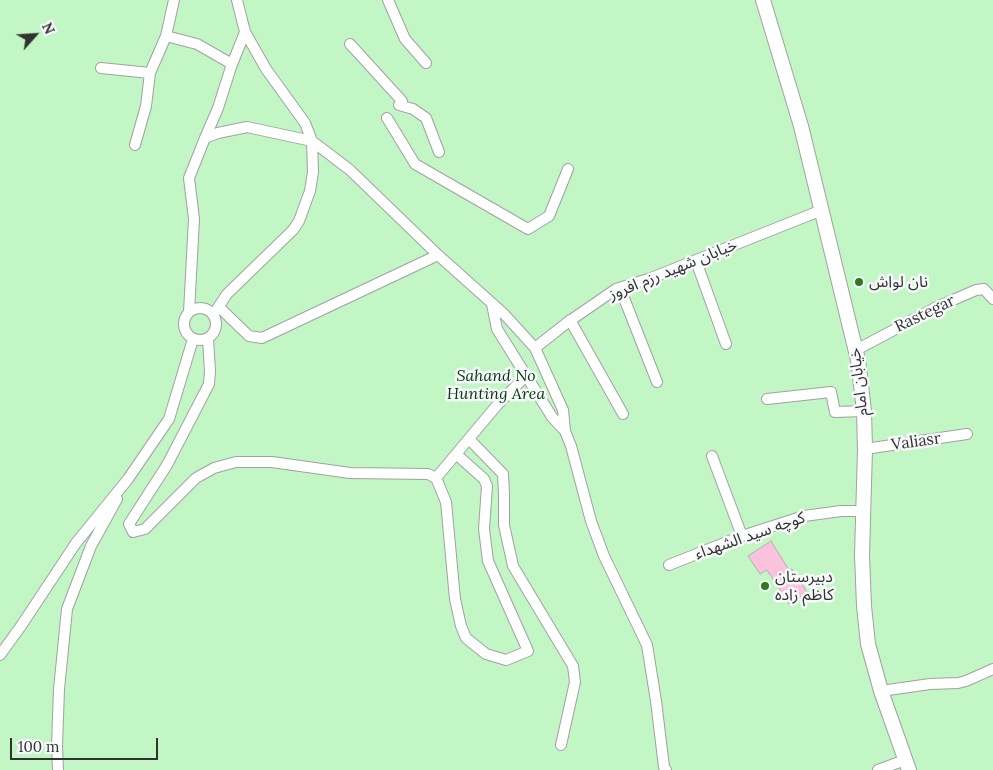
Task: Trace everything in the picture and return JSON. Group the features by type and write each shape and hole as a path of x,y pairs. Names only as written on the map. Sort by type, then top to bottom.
{"street":[{"path":"135,145 146,106 150,72 166,36 174,0"},
{"path":"237,0 245,32 266,69 305,123 312,141 313,172 310,191 294,230 227,294 216,311 217,325 215,330 208,339 198,341 193,339 184,327 189,312 194,219 189,178 218,108 232,64 245,32"},
{"path":"388,0 405,39 426,63"},
{"name":"خیابان امام","path":"763,0 801,126 856,350 864,411 865,449 862,555 868,644 881,691 907,765"},
{"path":"166,36 197,44 232,64"},
{"path":"350,44 401,103 426,118 439,152"},
{"path":"101,68 150,72"},
{"path":"387,118 415,164 528,228 549,216 568,169"},
{"path":"205,138 218,133 247,127 312,141 350,170 438,255 504,314 535,348 563,410 565,430 591,521 604,556 647,645 664,767 666,770"},
{"name":"خیابان شهید رزم افروز","path":"535,348 570,320 620,288 651,278 822,210"},
{"path":"189,312 199,308 216,311 249,336 262,338 438,255"},
{"path":"696,260 726,344"},
{"path":"620,288 657,382"},
{"name":"Rastegar","path":"856,350 937,307 976,290 984,289 993,299"},
{"path":"492,304 497,329 552,417 565,430"},
{"path":"570,320 622,414"},
{"path":"0,655 76,543 128,478 169,419 193,339"},
{"path":"208,339 209,384 167,465 129,524 133,532 144,529 196,478 214,468 236,462 272,462 350,473 428,474 436,478 446,502 455,598 461,626 466,638 486,654 506,660 528,651 488,561 484,529 487,486 484,478 456,454"},
{"path":"436,478 498,404 526,376"},
{"path":"767,399 831,392 835,412 864,411"},
{"name":"Valiasr","path":"865,449 967,434"},
{"path":"469,439 503,474 504,525 513,566 573,666 575,682 561,745"},
{"path":"712,456 742,536"},
{"path":"58,770 57,746 60,689 67,608 91,546 128,478"},
{"name":"کوچه سید الشهداء","path":"669,564 742,536 804,516 841,511 863,511"},
{"path":"881,691 966,681 993,669"},
{"path":"878,770 907,765"}],"green space":[{"name":"Sahand No Hunting Area","path":"0,0 993,0 993,770 0,770"}],"building":[{"path":"771,541 789,570 792,569 807,592 789,604 767,570 760,574 748,556"}],"place":[{"name":"نان لواش","path":"859,282"},
{"name":"دبیرستان کاظم زاده","path":"765,586"}]}
